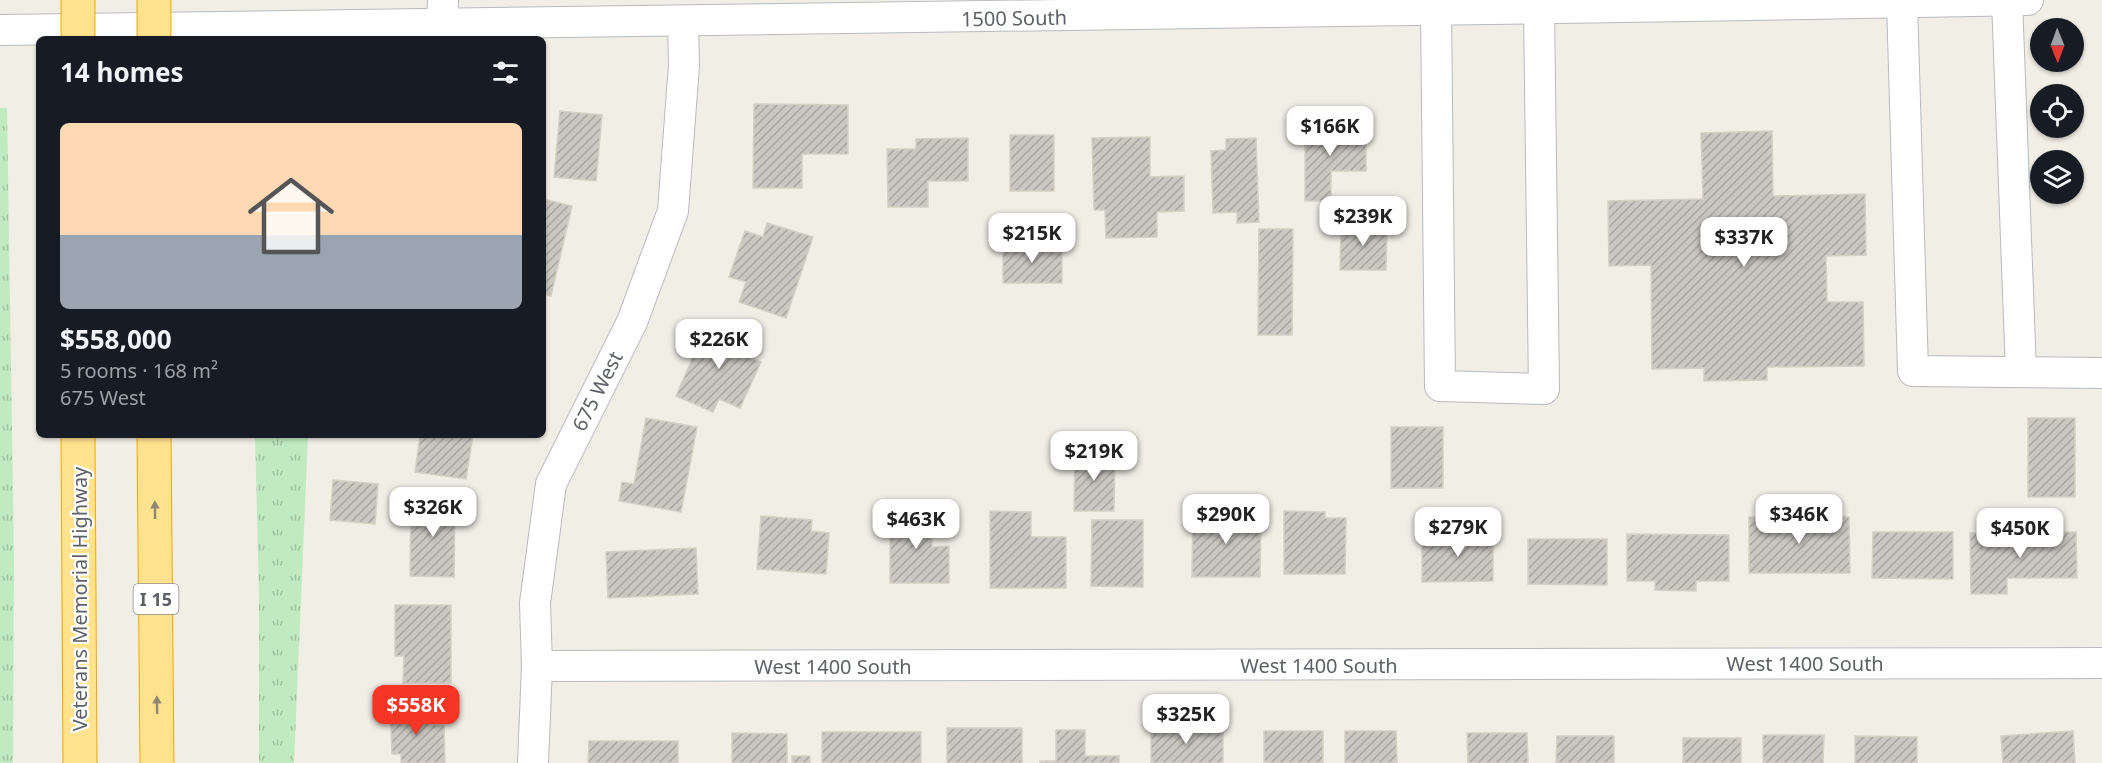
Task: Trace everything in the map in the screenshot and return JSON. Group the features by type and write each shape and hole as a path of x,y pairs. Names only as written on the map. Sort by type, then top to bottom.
{"highway":[{"path":"78,0 78,36"},
{"path":"154,0 154,36"},
{"name":"Veterans Memorial Highway","path":"78,438 80,763"},
{"name":"I 15","path":"154,438 158,763"}],"street":[{"path":"2007,0 2021,372"},
{"name":"1500 South","path":"0,30 443,14 725,24 1072,9 1444,6 1539,8 2028,0"},
{"path":"1893,1 1913,371 2102,373"},
{"path":"1444,6 1440,386 1544,389 1539,8"},
{"name":"675 West","path":"533,763 537,666 535,603 551,484 632,322 673,211 684,65 683,23"},
{"name":"West 1400 South","path":"537,666 2102,663"}],"green space":[{"path":"0,108 7,108 14,562 13,763 0,763"},
{"path":"255,438 308,438 294,763 259,763 259,596"}],"building":[{"path":"754,104 848,105 848,154 802,154 802,188 753,188"},
{"path":"560,111 602,115 596,181 554,177"},
{"path":"1305,123 1341,123 1342,133 1366,133 1366,171 1331,171 1331,201 1305,201"},
{"path":"1772,131 1773,196 1865,194 1866,255 1826,256 1827,302 1863,302 1864,366 1767,367 1767,380 1704,381 1704,368 1652,369 1651,265 1609,266 1608,201 1703,199 1701,133"},
{"path":"1010,135 1054,135 1054,191 1010,191"},
{"path":"1150,137 1150,177 1184,176 1184,211 1157,212 1157,237 1106,238 1105,210 1094,210 1092,138"},
{"path":"968,138 968,181 928,181 928,207 888,207 887,149 916,149 916,139"},
{"path":"1256,138 1259,222 1237,223 1237,212 1213,213 1211,151 1226,150 1226,139"},
{"path":"546,200 572,206 551,296 546,295"},
{"path":"767,223 813,237 786,318 739,302 746,282 729,277 745,231 763,237"},
{"path":"1341,224 1387,225 1386,270 1340,270"},
{"path":"1259,229 1293,229 1292,335 1258,335"},
{"path":"1003,246 1062,246 1062,283 1003,283"},
{"path":"709,320 747,337 740,353 761,362 740,408 719,399 713,412 676,396"},
{"path":"646,418 697,427 681,512 619,501 622,482 634,484"},
{"path":"2028,418 2075,418 2075,497 2028,497"},
{"path":"1391,427 1443,427 1443,488 1391,488"},
{"path":"420,438 473,438 466,479 415,472"},
{"path":"1075,452 1115,453 1114,511 1074,511"},
{"path":"333,480 378,484 375,524 330,520"},
{"path":"411,498 455,499 454,577 410,576"},
{"path":"890,511 932,511 932,547 949,546 949,583 890,583"},
{"path":"990,511 1031,512 1031,537 1066,537 1066,588 990,588"},
{"path":"1284,511 1325,512 1325,518 1346,518 1345,574 1284,574"},
{"path":"1193,512 1261,513 1260,577 1192,577"},
{"path":"761,516 812,520 811,531 829,533 826,574 757,569"},
{"path":"1749,517 1849,517 1850,573 1749,573"},
{"path":"1092,520 1143,520 1143,587 1091,586"},
{"path":"1873,532 1953,532 1953,579 1872,578"},
{"path":"2076,532 2077,578 2007,578 2007,594 1971,594 1970,533"},
{"path":"1627,534 1729,535 1729,581 1696,581 1696,591 1655,590 1655,581 1627,581"},
{"path":"1493,535 1493,581 1422,582 1422,536"},
{"path":"1528,539 1607,539 1607,585 1528,584"},
{"path":"696,548 698,594 608,598 606,552"},
{"path":"395,605 451,605 451,683 403,683 404,656 395,656"},
{"path":"428,706 429,725 444,725 445,763 401,763 401,754 392,754 390,707"},
{"path":"1151,726 1199,726 1199,730 1223,731 1223,763 1151,763"},
{"path":"947,728 1022,728 1022,763 947,763"},
{"path":"1056,730 1085,730 1085,756 1119,756 1119,763 1040,763 1040,761 1056,761"},
{"path":"1264,731 1323,731 1323,763 1264,763"},
{"path":"1345,731 1396,731 1397,763 1345,763"},
{"path":"2073,731 2075,763 2003,763 2001,736"},
{"path":"822,732 921,732 921,763 822,763"},
{"path":"732,733 787,734 787,763 732,763"},
{"path":"1467,733 1527,733 1528,763 1468,763"},
{"path":"1763,735 1824,735 1823,763 1763,763"},
{"path":"1557,736 1614,736 1614,763 1556,763"},
{"path":"1855,736 1917,737 1917,763 1855,763"},
{"path":"1683,738 1741,738 1741,763 1683,763"},
{"path":"589,741 678,741 678,763 588,763"},
{"path":"792,756 810,756 810,763 792,763"}]}
